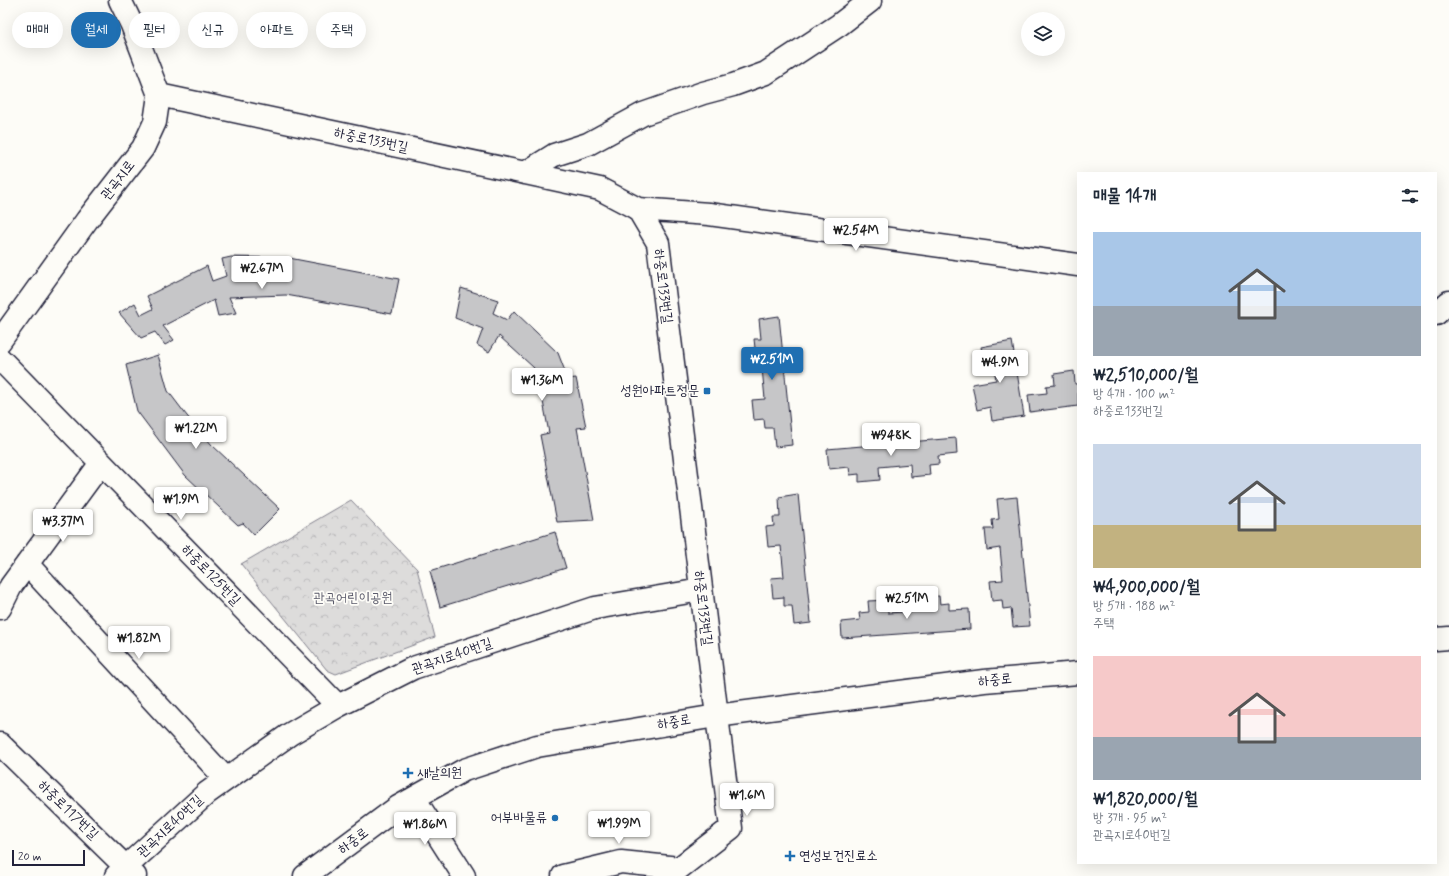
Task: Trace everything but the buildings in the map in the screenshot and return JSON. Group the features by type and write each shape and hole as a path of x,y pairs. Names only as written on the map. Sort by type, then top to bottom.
{"street":[{"name":"관곡지로","path":"0,341 87,220 143,148 155,122 159,95 132,25 120,0"},
{"path":"525,173 554,156 588,144 643,114 766,73 839,25 870,1"},
{"name":"하중로133번길","path":"159,95 600,189 638,209 658,243 731,828 674,872"},
{"path":"638,209 709,214 1077,265"},
{"path":"1437,313 1449,302"},
{"name":"하중로125번길","path":"0,359 338,706"},
{"path":"0,608 11,586 101,463"},
{"path":"27,564 226,779"},
{"name":"관곡지로40번길","path":"126,873 207,793 226,779 290,734 338,706 413,668 595,608 701,590"},
{"path":"1437,639 1449,638"},
{"name":"하중로","path":"305,876 398,807 464,770 538,746 716,716 984,681 1077,673"},
{"name":"하중로117번길","path":"0,744 126,873"},
{"path":"414,798 464,876"},
{"path":"563,876 621,862 674,872"}],"green space":[{"name":"관곡어린이공원","path":"351,500 417,569 435,637 336,674 327,670 241,564"}],"place":[{"name":"성원아파트정문","path":"707,391"},
{"name":"새날의원","path":"408,773"},
{"name":"어부바물류","path":"555,818"},
{"name":"연성보건진료소","path":"790,856"}]}
